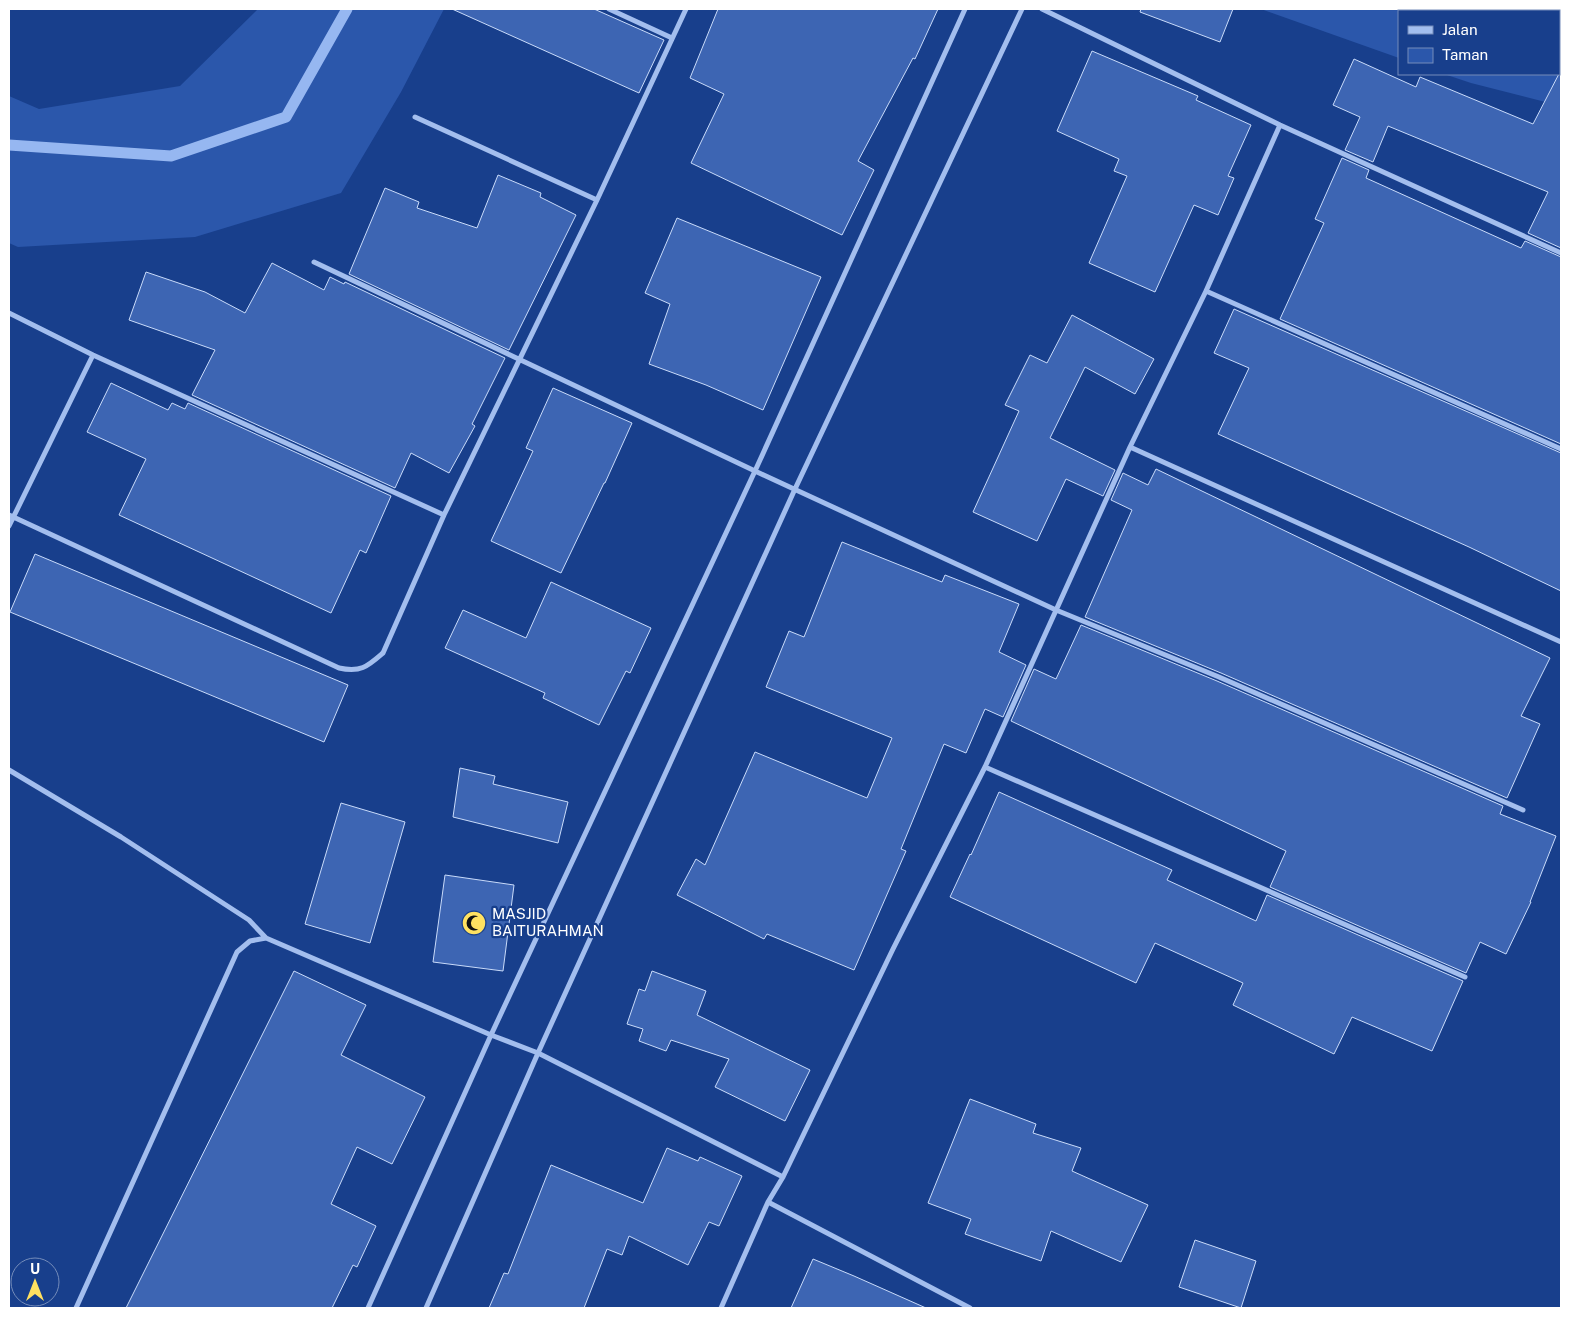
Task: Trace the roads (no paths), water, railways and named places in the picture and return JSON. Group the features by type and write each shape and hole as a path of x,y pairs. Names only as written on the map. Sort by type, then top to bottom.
{"street":[{"path":"609,9 672,38"},
{"path":"11,516 340,668 352,671 369,666 383,652 444,516 521,360 686,9"},
{"path":"368,1308 491,1035 755,471 966,9"},
{"path":"426,1308 538,1053 795,489 1022,9"},
{"path":"1042,9 1280,126 1561,253"},
{"path":"415,117 597,200"},
{"path":"721,1308 768,1202 783,1177 893,949 985,767 1130,447 1206,291 1280,126"},
{"path":"314,262 755,471 1056,610 1219,677 1523,810"},
{"path":"1206,291 1561,449"},
{"path":"9,313 93,355 444,516"},
{"path":"9,526 11,516 93,355"},
{"path":"1130,447 1561,642"},
{"path":"985,767 1465,977"},
{"path":"9,770 121,837 225,904 248,920 266,938 491,1035 538,1053 783,1177"},
{"path":"76,1308 237,952 250,941 266,938"},
{"path":"768,1202 970,1308"}],"waterway":[{"path":"9,145 171,156 286,117 347,9"}],"place":[{"name":"MASJID BAITURAHMAN","path":"474,923"}]}
